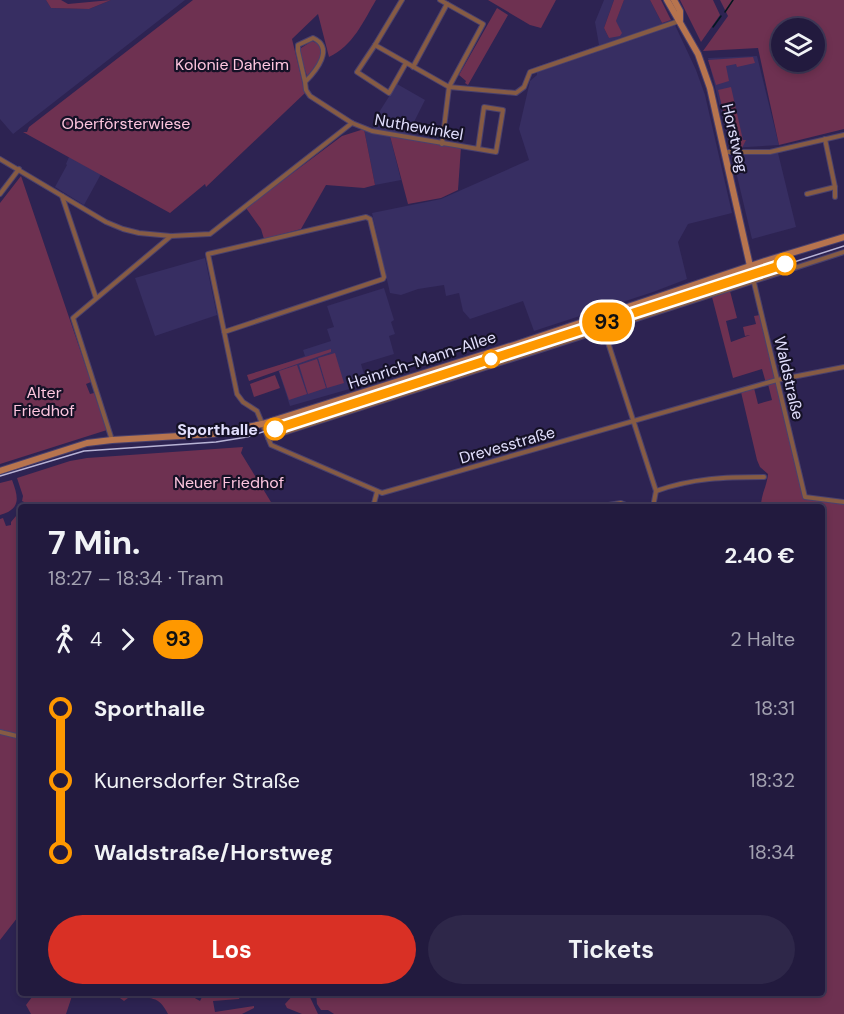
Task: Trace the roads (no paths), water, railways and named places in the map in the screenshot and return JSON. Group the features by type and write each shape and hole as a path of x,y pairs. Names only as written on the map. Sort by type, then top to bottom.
{"main road":[{"name":"Horstweg","path":"667,0 705,72 750,266"},
{"name":"Horstweg","path":"674,0 680,12 680,21"},
{"name":"Heinrich-Mann-Allee","path":"0,471 76,446 112,440 213,434 262,424 844,237"}],"street":[{"path":"402,0 357,72 389,93 406,63"},
{"path":"440,0 483,24 449,87 442,144"},
{"path":"412,66 447,4"},
{"path":"375,45 449,87 516,93 524,87 530,72 680,21"},
{"name":"Nuthewinkel","path":"305,82 318,70 323,56 320,41 313,39 298,45 306,90 310,96 352,123 381,134 496,152 503,110 484,107 477,149"},
{"path":"0,159 123,229 171,236 210,234 352,123"},
{"path":"724,152 770,152 844,135"},
{"path":"825,139 835,197"},
{"path":"0,194 19,169"},
{"path":"807,194 835,187"},
{"path":"61,195 96,298"},
{"path":"224,332 380,281 384,277 370,219 366,217 208,254 224,332 237,394 243,402 257,411 274,448 377,492 374,504"},
{"path":"112,440 73,318 171,236"},
{"name":"Heinrich-Mann-Allee","path":"268,438 844,252"},
{"name":"Waldstraße","path":"750,266 805,497 844,502"},
{"path":"604,330 656,491 654,504"},
{"name":"Drevesstraße","path":"377,492 634,422 777,380 844,367"},
{"path":"656,491 677,483 701,479 764,477"},
{"path":"0,732 18,736"}],"waterway":[{"path":"725,12 733,0"},
{"path":"713,27 721,16"}],"tram line":[{"path":"0,476 84,451 216,442 247,437 844,246"},
{"name":"93","path":"275,429 785,264"}],"place":[{"name":"Sporthalle","path":"275,429"}],"park label":[{"name":"Kolonie Daheim","path":"232,64"},
{"name":"Oberförsterwiese","path":"126,123"},
{"name":"Alter Friedhof","path":"44,401"},
{"name":"Neuer Friedhof","path":"229,482"}]}
